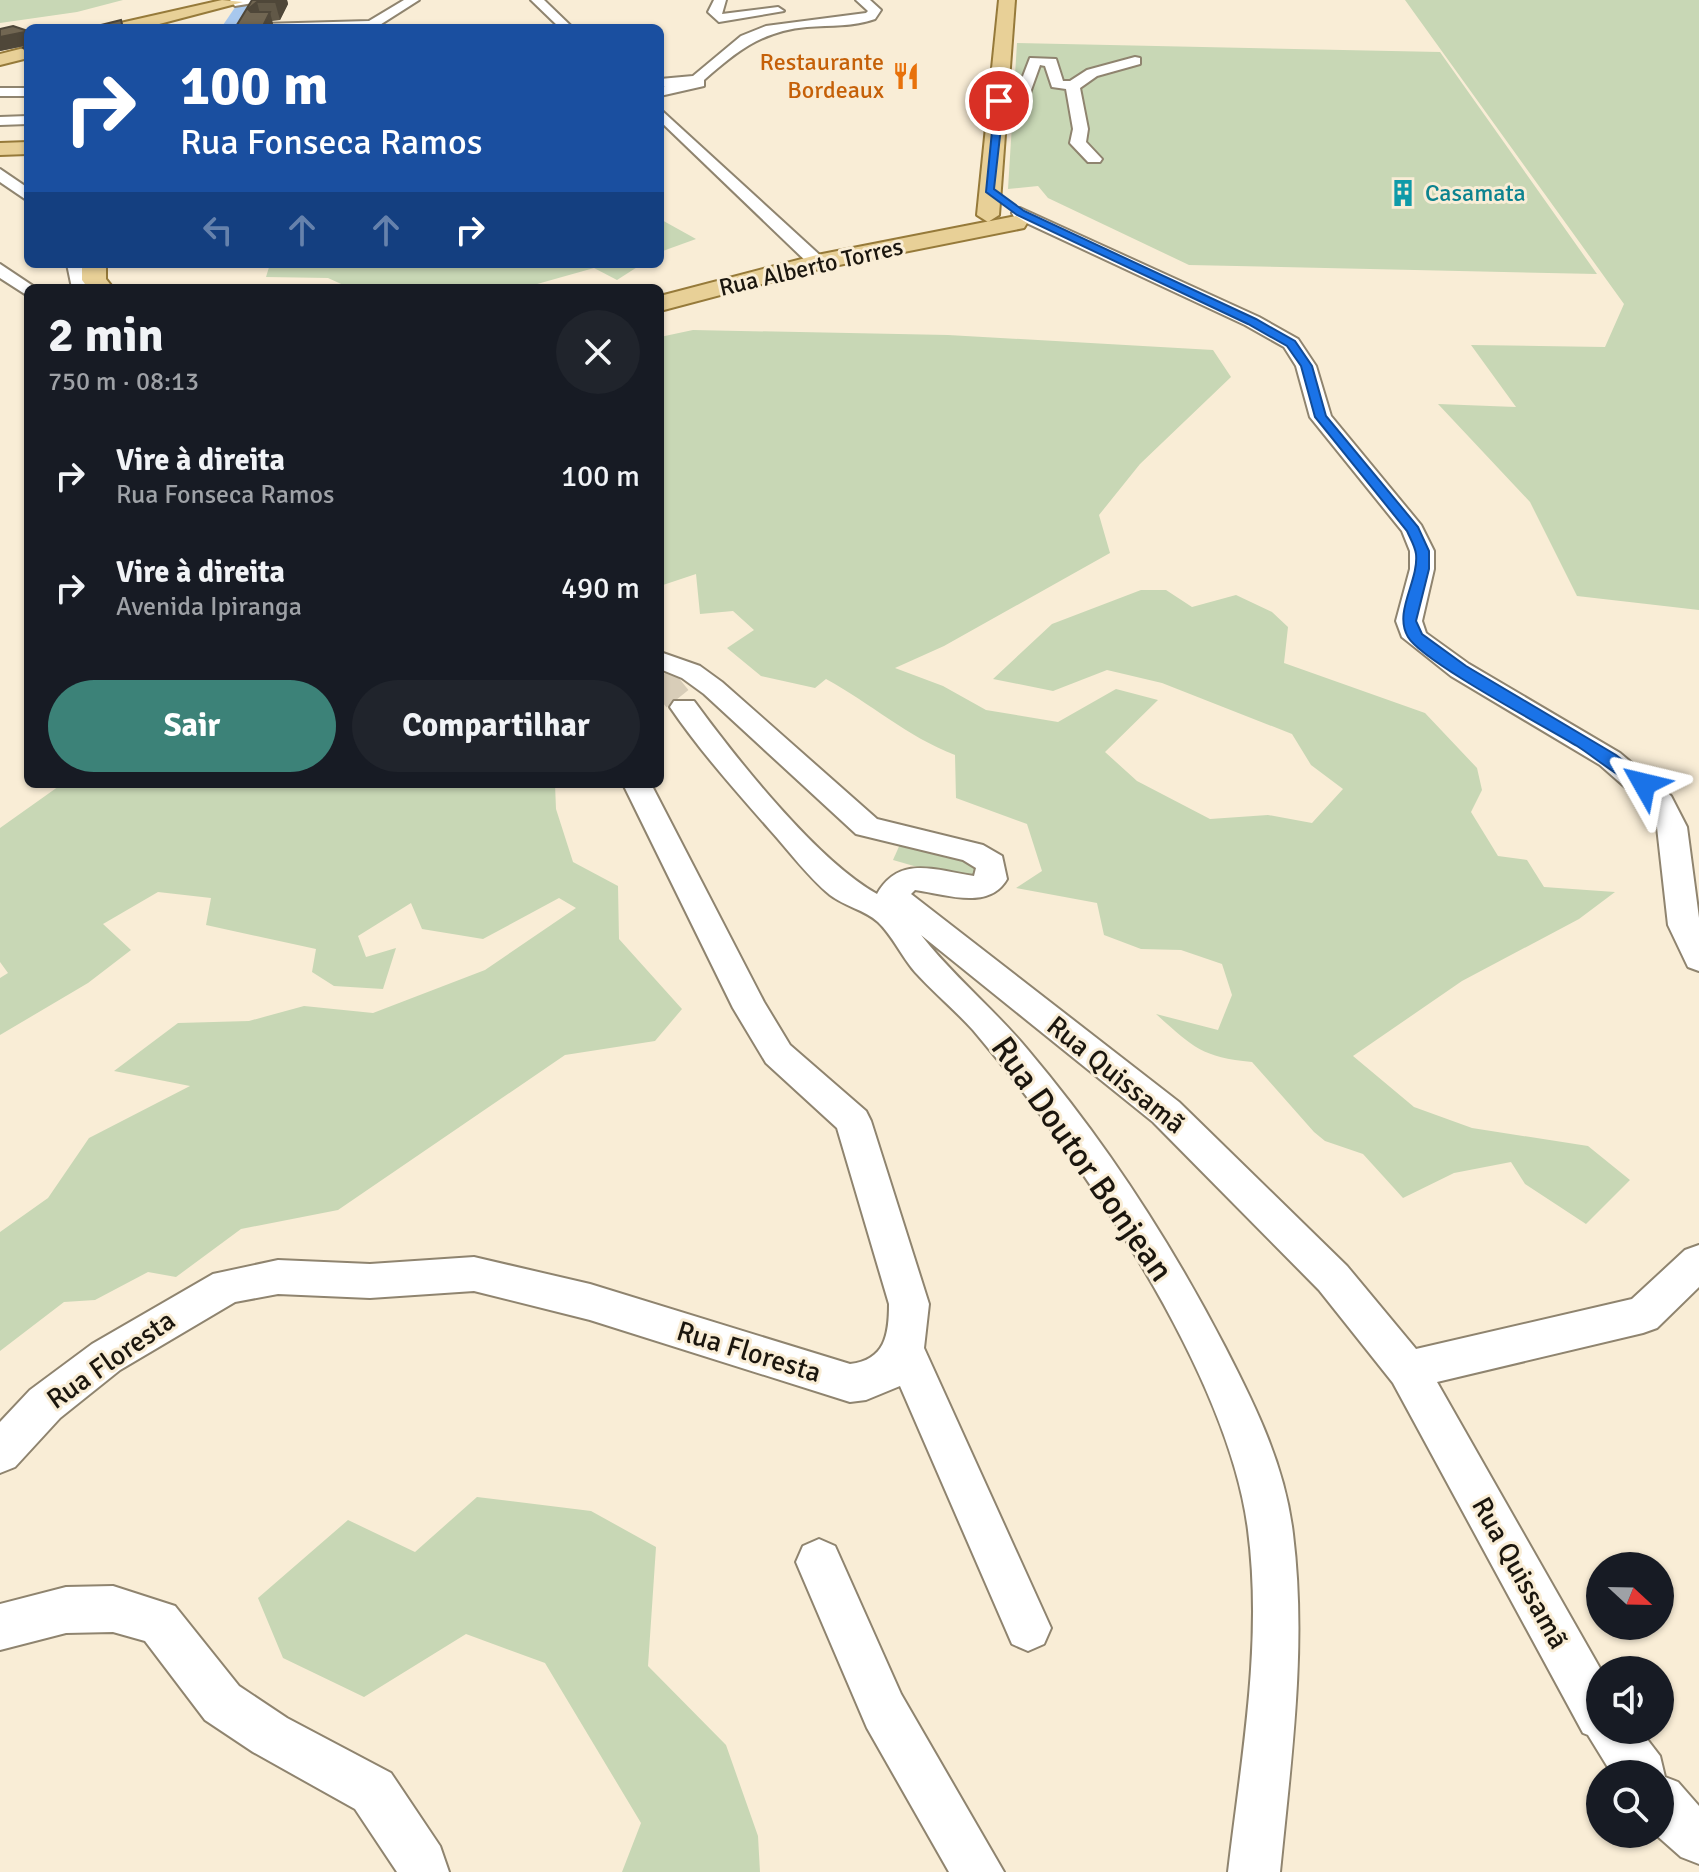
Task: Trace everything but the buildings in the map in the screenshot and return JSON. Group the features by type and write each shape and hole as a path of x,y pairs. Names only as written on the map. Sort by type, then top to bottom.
{"main road":[{"path":"245,24 260,0"},
{"path":"1007,0 988,215 997,223 1018,218"},
{"path":"139,24 235,1"},
{"path":"219,24 235,1"},
{"path":"0,60 24,53"},
{"path":"0,149 24,148"},
{"path":"989,190 1018,218"},
{"name":"Rua Alberto Torres","path":"963,232 988,215"},
{"name":"Rua Alberto Torres","path":"664,303 817,262 1018,218"}],"street":[{"path":"235,1 260,0"},
{"path":"374,24 413,0"},
{"path":"537,0 563,24"},
{"path":"720,0 714,12 723,18 766,11 822,9"},
{"path":"664,83 696,80 726,50 752,35 784,26 871,16 875,10 862,0"},
{"path":"999,101 1021,101 1032,64 1040,60 1051,62 1057,84 1073,86 1092,73 1135,61"},
{"path":"664,91 695,86 699,83 696,80"},
{"path":"1073,86 1072,99 1081,129 1078,143 1094,159"},
{"path":"0,92 24,92"},
{"path":"664,117 817,262"},
{"path":"0,121 24,120"},
{"path":"0,174 24,193"},
{"path":"1018,218 1054,228 1252,321 1291,343 1301,354 1321,417 1413,530 1422,551 1422,569 1409,621 1415,637 1460,670 1610,759 1661,803 1672,827 1684,925 1699,959"},
{"path":"0,269 24,287"},
{"path":"664,663 691,672 713,688 867,827 972,852 991,863 994,871 987,885 979,888 908,878 890,904 842,888 717,752 684,707"},
{"path":"639,788 750,1008 778,1054 853,1121 909,1304 911,1329 905,1350 1028,1628"},
{"name":"Rua Quissamã","path":"890,904 1166,1112 1247,1189 1333,1278 1408,1370 1586,1691"},
{"name":"Rua Doutor Bonjean","path":"890,904 921,957 983,1020 1041,1091 1130,1214 1173,1286 1239,1418 1263,1486 1274,1624 1275,1656 1254,1872"},
{"path":"1408,1370 1643,1315 1666,1298 1678,1280 1699,1262"},
{"name":"Rua Floresta","path":"0,1452 45,1404 106,1357 227,1286 278,1277 370,1281 474,1274 590,1302 850,1383 869,1383 888,1371 905,1350"},
{"path":"819,1562 884,1711 978,1872"},
{"path":"0,1627 66,1610 113,1609 159,1622 222,1703 270,1735 373,1791 422,1864 423,1872"},
{"path":"1674,1818 1699,1839"}],"green space":[{"path":"0,0 123,0 77,12 0,23"},
{"path":"1405,0 1699,0 1699,610 1577,596 1530,502 1438,404 1516,407 1471,345 1605,347 1624,304"},
{"path":"1017,43 1440,52 1597,274 1189,265 1048,198 1038,186 1008,189"},
{"path":"664,221 696,239 664,251"},
{"path":"269,268 594,268 537,284 341,284 328,278 266,277"},
{"path":"594,268 636,268 617,280"},
{"path":"693,330 948,335 1213,350 1231,377 1140,464 1099,515 1110,553 944,646 895,668 943,686 986,710 1058,722 1116,689 1158,700 1105,752 1137,781 1210,819 1268,815 1312,823 1343,789 1311,765 1292,734 1162,683 1107,670 1053,691 993,679 1052,624 1141,590 1166,590 1192,607 1236,595 1272,612 1288,627 1284,663 1425,713 1477,768 1482,790 1471,812 1498,856 1527,860 1544,887 1615,892 1579,919 1462,981 1353,1056 1414,1107 1472,1128 1588,1146 1630,1180 1586,1224 1525,1184 1511,1162 1454,1173 1403,1198 1363,1154 1325,1141 1314,1132 1252,1062 1221,1057 1199,1048 1156,1014 1218,1030 1232,995 1222,964 1181,950 1141,949 1104,935 1097,903 1016,888 1042,871 1027,824 956,798 955,755 921,739 826,679 815,688 761,676 727,648 754,630 733,611 700,614 696,574 664,585 664,336"},
{"path":"56,788 555,788 556,809 573,862 618,886 619,939 682,1009 655,1041 565,1055 338,1210 241,1229 176,1277 148,1272 95,1300 64,1302 0,1351 0,1232 48,1198 89,1138 190,1086 114,1071 178,1023 249,1021 304,1006 373,1013 485,970 576,908 559,898 483,939 422,929 411,903 358,936 366,957 396,948 383,989 334,986 312,972 316,949 206,925 211,898 158,892 103,924 131,950 88,983 0,1035 0,978 8,973 0,962 0,828"},
{"path":"901,842 960,857 979,867 976,878 959,879 893,860"},
{"path":"477,1497 591,1511 656,1547 648,1666 726,1745 758,1836 760,1872 622,1872 641,1823 545,1663 466,1634 364,1697 283,1658 258,1598 348,1520 415,1552"}],"waterway":[{"path":"232,24 244,6"}],"tunnel":[{"path":"664,682 684,707"}],"place":[{"name":"Restaurante Bordeaux","path":"906,76"},
{"name":"Casamata","path":"1403,193"}],"route":[{"path":"999,101 989,190 1020,213 1252,321 1291,343 1306,366 1321,417 1346,452 1413,530 1422,551 1422,569 1409,621 1415,637 1460,670 1610,759 1644,784"}]}
